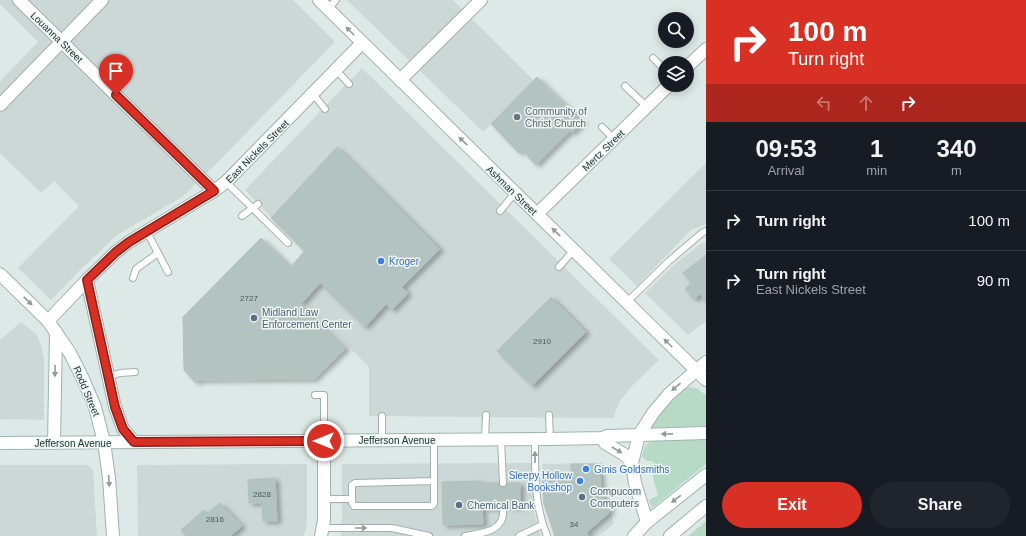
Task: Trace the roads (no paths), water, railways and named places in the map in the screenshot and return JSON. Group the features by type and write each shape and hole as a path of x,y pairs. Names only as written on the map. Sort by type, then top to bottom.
{"street":[{"name":"Louanna Street","path":"19,0 214,191"},
{"path":"0,105 102,0"},
{"name":"Ashman Street","path":"319,0 332,4 362,43 706,380"},
{"path":"400,80 481,0"},
{"name":"East Nickels Street","path":"48,321 116,252 129,242 214,191 226,182 362,43"},
{"path":"694,60 706,49"},
{"name":"Mertz Street","path":"537,214 662,92"},
{"name":"Rodd Street","path":"0,274 48,321 70,353 83,379 95,407 104,442 113,536"},
{"path":"87,280 118,419 128,436 134,442"},
{"path":"54,443 56,332"},
{"path":"647,522 635,483 632,463 639,434 668,394 706,362"},
{"name":"Jefferson Avenue","path":"0,443 535,440 602,438 607,436 639,434 706,433"},
{"path":"602,438 605,443 625,455 632,463"},
{"path":"322,532 324,499 324,441"},
{"path":"634,536 647,522 706,475"},
{"path":"670,536 706,506"}],"lane":[{"path":"653,58 658,63"},
{"path":"336,70 349,84"},
{"path":"625,86 646,107"},
{"path":"313,94 326,109"},
{"path":"602,127 614,139"},
{"path":"226,182 288,243"},
{"path":"500,211 516,193"},
{"path":"242,216 258,204"},
{"path":"627,302 669,261 705,230"},
{"path":"147,232 168,272"},
{"path":"559,267 574,250"},
{"path":"134,278 136,269 158,253"},
{"path":"108,377 120,373 135,372"},
{"path":"315,395 324,395 324,441"},
{"path":"485,440 486,415"},
{"path":"549,415 550,439"},
{"path":"382,416 382,440"},
{"path":"434,440 434,481 434,503 432,506 354,506 352,499 352,485 355,483 434,481"},
{"path":"501,440 503,483"},
{"path":"535,440 538,503 542,525 547,536"},
{"path":"324,499 352,499"},
{"path":"465,536 490,531 502,521 504,515 503,507"},
{"path":"519,536 542,525"},
{"path":"322,532 392,528 429,536"}],"place":[{"name":"Community of Christ Church","path":"517,117"},
{"name":"Kroger","path":"381,261"},
{"name":"Midland Law Enforcement Center","path":"254,318"},
{"name":"Ginis Goldsmiths","path":"586,469"},
{"name":"Sleepy Hollow Bookshop","path":"580,481"},
{"name":"Compucom Computers","path":"582,497"},
{"name":"Chemical Bank","path":"459,505"}]}
